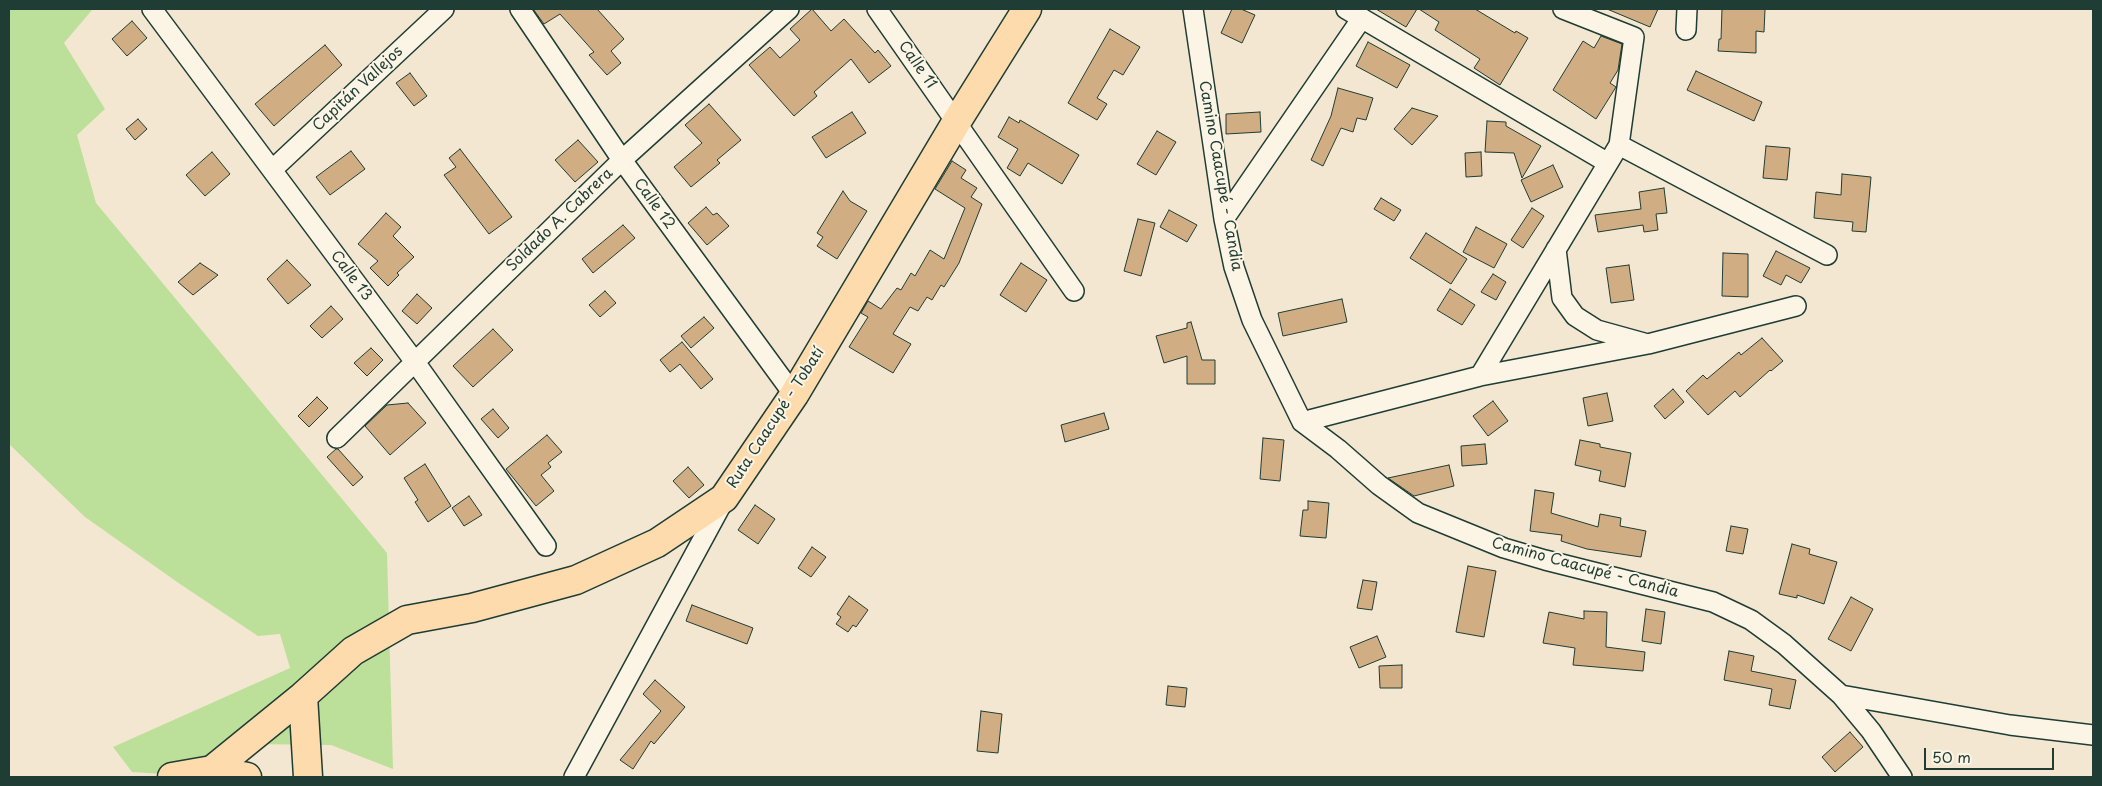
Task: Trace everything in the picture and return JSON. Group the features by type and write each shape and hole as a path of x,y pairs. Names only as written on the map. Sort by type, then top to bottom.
{"main road":[{"name":"Ruta Caacupé - Tobatí","path":"212,770 303,696 353,651 407,620 472,608 576,580 657,543 724,498 794,396 957,121 1027,9"},
{"path":"303,696 308,777"},
{"path":"172,777 212,770 247,777"}],"street":[{"name":"Calle 13","path":"152,9 415,362 546,546"},
{"name":"Capitán Vallejos","path":"272,170 444,9"},
{"name":"Calle 12","path":"520,9 622,160 794,396"},
{"name":"Soldado A. Cabrera","path":"337,438 622,160 789,9"},
{"name":"Calle 11","path":"877,9 1074,291"},
{"name":"Camino Caacupé - Candia","path":"1193,9 1224,219 1234,267 1252,320 1302,422 1338,449 1379,486 1418,513 1471,536 1537,558 1713,602 1750,620 1784,644 1841,695 1871,731 1902,777"},
{"path":"1480,376 1619,145 1634,37 1563,9"},
{"path":"1686,30 1687,9"},
{"path":"1224,219 1354,13 1608,163"},
{"path":"1619,145 1827,255"},
{"path":"1556,249 1562,298 1575,316 1597,330 1648,344"},
{"path":"1302,422 1480,376 1648,344 1796,306"},
{"path":"574,777 728,492"},
{"path":"1841,695 2010,725 2093,735"}],"green space":[{"path":"9,9 92,10 64,43 105,109 77,135 96,203 387,553 393,769 331,745 251,744 179,775 132,772 113,747 290,668 280,634 258,636 180,584 85,517 9,444"}],"building":[{"path":"533,9 597,9 624,39 611,51 621,63 607,75 589,55 594,52 560,14 544,24"},
{"path":"812,9 831,31 844,19 875,53 878,50 891,66 869,83 851,59 814,92 817,96 794,116 749,65 770,47 780,58 800,40 790,29"},
{"path":"1232,9 1241,9 1255,15 1242,43 1221,33"},
{"path":"1376,9 1417,9 1406,27"},
{"path":"1419,9 1475,9 1515,33 1516,31 1528,38 1500,85 1474,68 1480,59 1435,30 1439,22"},
{"path":"1607,9 1658,9 1650,27"},
{"path":"1722,9 1765,9 1764,32 1756,31 1756,53 1718,51 1719,39 1721,39"},
{"path":"132,21 147,38 127,56 112,39"},
{"path":"1110,29 1140,47 1123,75 1114,70 1097,98 1107,104 1097,120 1068,103"},
{"path":"1601,36 1622,44 1618,70 1610,83 1616,87 1596,119 1553,90 1583,41 1594,48"},
{"path":"1368,42 1410,65 1397,88 1356,66"},
{"path":"325,45 342,65 274,126 255,104"},
{"path":"1696,71 1762,102 1754,121 1687,90"},
{"path":"410,73 427,96 414,106 396,83"},
{"path":"1338,88 1373,98 1366,120 1357,118 1353,132 1341,128 1323,166 1311,160 1331,116"},
{"path":"709,104 741,140 717,160 720,163 691,187 674,167 702,143 685,125"},
{"path":"1412,108 1438,116 1412,145 1394,129"},
{"path":"852,112 866,133 826,158 812,137"},
{"path":"1260,112 1261,132 1226,134 1226,114"},
{"path":"1009,117 1019,123 1020,120 1079,155 1062,184 1028,163 1020,176 1007,168 1018,149 998,137"},
{"path":"138,119 147,129 135,140 126,129"},
{"path":"1487,121 1506,122 1506,126 1541,146 1522,178 1514,153 1485,152"},
{"path":"1157,131 1176,142 1156,175 1137,164"},
{"path":"578,140 598,162 575,182 555,160"},
{"path":"1766,146 1790,148 1787,180 1763,178"},
{"path":"460,149 512,217 489,234 444,175 456,167 449,158"},
{"path":"351,151 365,169 330,195 316,177"},
{"path":"212,152 230,174 205,196 186,175"},
{"path":"1481,152 1482,176 1466,177 1465,153"},
{"path":"952,161 966,170 961,178 977,188 971,197 982,204 959,263 944,287 941,285 932,300 927,297 918,311 910,307 893,334 911,344 893,373 849,347 868,317 861,313 868,301 881,309 897,288 901,290 911,273 915,276 930,250 944,259 965,208 935,189"},
{"path":"1553,165 1563,187 1531,202 1521,180"},
{"path":"1842,174 1871,177 1866,232 1852,231 1853,222 1814,218 1816,192 1841,195"},
{"path":"1664,188 1667,213 1656,214 1658,230 1644,232 1643,225 1598,232 1595,215 1641,209 1639,192"},
{"path":"843,191 850,201 867,211 837,259 817,246 823,237 817,233"},
{"path":"1381,198 1401,210 1394,221 1374,209"},
{"path":"706,207 713,215 717,213 729,226 707,245 688,223"},
{"path":"1532,208 1544,216 1523,248 1511,240"},
{"path":"1169,210 1197,225 1187,242 1160,227"},
{"path":"386,213 401,227 393,236 414,257 397,273 399,275 388,286 370,268 378,261 358,244"},
{"path":"1138,219 1155,223 1141,276 1124,271"},
{"path":"623,225 635,238 593,273 582,259"},
{"path":"1476,227 1507,244 1494,268 1463,252"},
{"path":"1426,233 1467,259 1451,284 1410,258"},
{"path":"1776,251 1810,268 1801,283 1786,275 1781,285 1763,276"},
{"path":"1723,253 1748,254 1748,297 1722,296"},
{"path":"287,260 311,285 288,304 267,279"},
{"path":"200,263 218,275 193,295 178,282"},
{"path":"1021,263 1047,280 1026,312 1000,295"},
{"path":"1629,265 1634,300 1611,303 1606,268"},
{"path":"1493,274 1506,282 1496,300 1481,292"},
{"path":"1450,289 1475,305 1462,325 1437,310"},
{"path":"605,291 616,303 600,317 589,305"},
{"path":"417,294 432,308 417,324 402,311"},
{"path":"1342,299 1347,322 1283,336 1278,313"},
{"path":"331,306 343,319 322,338 310,326"},
{"path":"704,317 714,328 691,348 681,336"},
{"path":"1191,322 1202,360 1215,360 1215,384 1187,384 1187,356 1164,363 1156,336 1187,328 1187,323"},
{"path":"493,329 513,350 473,387 453,366"},
{"path":"1762,338 1783,361 1740,397 1735,391 1708,415 1686,391 1703,375 1707,379 1739,352 1741,355"},
{"path":"682,342 713,379 701,389 680,364 670,372 660,360"},
{"path":"371,348 383,360 367,376 354,363"},
{"path":"1673,389 1684,402 1665,419 1654,406"},
{"path":"1607,393 1613,421 1588,426 1583,398"},
{"path":"317,397 328,408 309,427 298,416"},
{"path":"1493,401 1508,421 1488,436 1473,416"},
{"path":"408,403 426,423 390,455 365,426 387,405"},
{"path":"493,409 509,428 498,438 481,419"},
{"path":"1104,413 1109,429 1065,442 1061,425"},
{"path":"547,435 562,452 548,463 551,467 541,475 554,491 536,506 506,469"},
{"path":"1263,438 1284,440 1280,481 1260,479"},
{"path":"1580,440 1600,444 1600,447 1631,453 1625,487 1599,481 1601,471 1575,465"},
{"path":"1485,444 1487,464 1462,466 1461,446"},
{"path":"336,449 363,477 353,486 327,457"},
{"path":"425,464 451,506 428,522 415,502 418,500 404,478"},
{"path":"1449,465 1454,486 1414,496 1388,478"},
{"path":"688,467 704,485 689,498 673,481"},
{"path":"1535,490 1554,493 1551,513 1598,527 1600,514 1621,518 1620,526 1646,531 1641,557 1587,549 1561,541 1562,535 1530,531"},
{"path":"469,496 482,515 464,526 452,508"},
{"path":"1308,501 1329,503 1326,538 1300,536 1303,510 1308,510"},
{"path":"755,505 775,519 758,544 738,530"},
{"path":"1731,526 1748,529 1743,554 1726,551"},
{"path":"1792,544 1810,549 1809,554 1837,562 1824,604 1797,595 1797,598 1779,594"},
{"path":"812,547 826,557 811,577 798,568"},
{"path":"1468,566 1496,571 1484,637 1456,632"},
{"path":"1363,580 1377,582 1372,610 1357,608"},
{"path":"849,596 868,610 856,627 853,625 848,632 836,624 841,617 837,614"},
{"path":"1851,597 1873,609 1851,651 1828,639"},
{"path":"692,605 753,628 747,644 686,621"},
{"path":"1646,609 1665,612 1661,644 1642,641"},
{"path":"1584,611 1607,612 1606,647 1645,652 1643,671 1573,665 1575,648 1543,643 1549,612 1584,619"},
{"path":"1377,636 1386,657 1359,668 1350,647"},
{"path":"1729,651 1754,656 1751,671 1796,680 1790,709 1769,705 1772,689 1724,680"},
{"path":"1402,665 1402,688 1380,688 1379,666"},
{"path":"655,680 685,707 654,744 651,741 633,769 620,760 661,711 643,694"},
{"path":"1168,686 1187,688 1185,707 1166,705"},
{"path":"981,711 1002,714 998,753 977,751"},
{"path":"1850,732 1863,747 1835,772 1822,757"}]}
